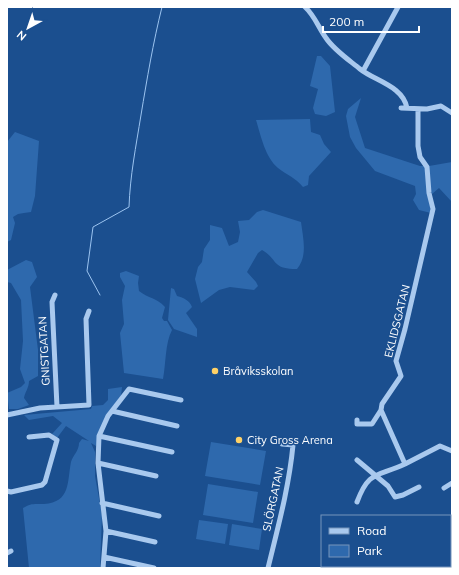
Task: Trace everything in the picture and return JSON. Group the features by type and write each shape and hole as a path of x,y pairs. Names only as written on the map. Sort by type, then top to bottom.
{"street":[{"path":"305,7 314,16 329,43 363,71 397,91 404,99 404,108 418,109 442,106 452,113"},
{"path":"363,71 398,7"},
{"name":"EKLIDSGATAN","path":"357,420 357,424 372,424 381,410 382,404 401,376 396,361 433,209 428,188 427,167 420,157 418,146 418,109"},
{"name":"GNISTGATAN","path":"55,295 52,302 57,407"},
{"path":"7,415 40,408 86,406 90,402 86,319 89,311"},
{"path":"103,568 106,531 98,463 99,436 103,423 129,389 181,400"},
{"path":"381,410 405,464"},
{"path":"112,411 177,426"},
{"path":"7,491 11,492 42,485 45,482 57,440 49,435 29,437"},
{"path":"99,436 172,452"},
{"name":"SLÖRGATAN","path":"268,568 283,510 293,445 282,444"},
{"path":"357,502 366,482 376,475 405,464 440,446 452,451"},
{"path":"357,460 388,486 395,497 403,495 419,487"},
{"path":"98,463 156,476"},
{"path":"444,488 452,483"},
{"path":"102,503 159,516"},
{"path":"106,531 155,542"},
{"path":"104,557 154,568"}],"green space":[{"path":"317,56 321,56 330,66 335,112 326,116 315,114 313,108 318,89 310,86"},
{"path":"361,98 355,117 365,148 420,166 425,166 431,213 419,210 413,200 416,194 415,186 375,171 356,148 350,137 346,116 348,109"},
{"path":"310,119 311,132 320,135 324,144 331,152 309,176 308,185 303,187 278,168 270,158 264,146 256,120"},
{"path":"15,132 39,141 35,196 31,212 18,214 13,217 15,223 11,240 7,242 7,142"},
{"path":"452,162 452,202 439,188 432,194 429,185 429,166"},
{"path":"263,210 301,222 304,240 304,253 297,269 289,269 279,266 262,250 258,253 247,272 258,286 254,290 230,287 219,290 201,303 195,279 198,267 202,262 204,249 210,240 210,225 222,228 229,246 238,242 240,232 238,221 249,220 257,212"},
{"path":"26,260 32,262 37,277 30,287 38,350 38,376 29,381 24,398 29,405 18,409 9,409 7,393 21,387 25,383 20,369 23,341 21,300 11,283 7,282 7,270"},
{"path":"126,271 139,276 139,291 159,301 165,307 162,318 164,321 167,321 172,330 167,347 163,379 124,373 120,333 124,324 122,300 125,286 120,277 120,273"},
{"path":"171,288 174,289 177,296 186,300 191,305 192,307 186,313 197,329 197,337 174,329 168,320"},
{"path":"122,387 121,396 105,417 96,446 91,443 95,452 95,476 102,515 100,568 29,568 23,508 35,504 53,502 63,495 68,484 71,462 79,443 82,439 89,441 66,426 57,438 52,434 62,423 53,416 29,420 24,415 91,409 92,406 103,405 108,400 108,389"},
{"path":"211,442 266,451 260,485 205,476"},
{"path":"208,484 258,492 253,523 203,515"},
{"path":"199,520 228,524 225,544 196,539"},
{"path":"232,524 262,529 259,550 229,545"}],"waterway":[{"path":"100,295 87,271 93,227 129,207 137,138 150,61 162,7"}],"place":[{"name":"Bråviksskolan","path":"215,371"},
{"name":"City Gross Arena","path":"239,440"}]}
